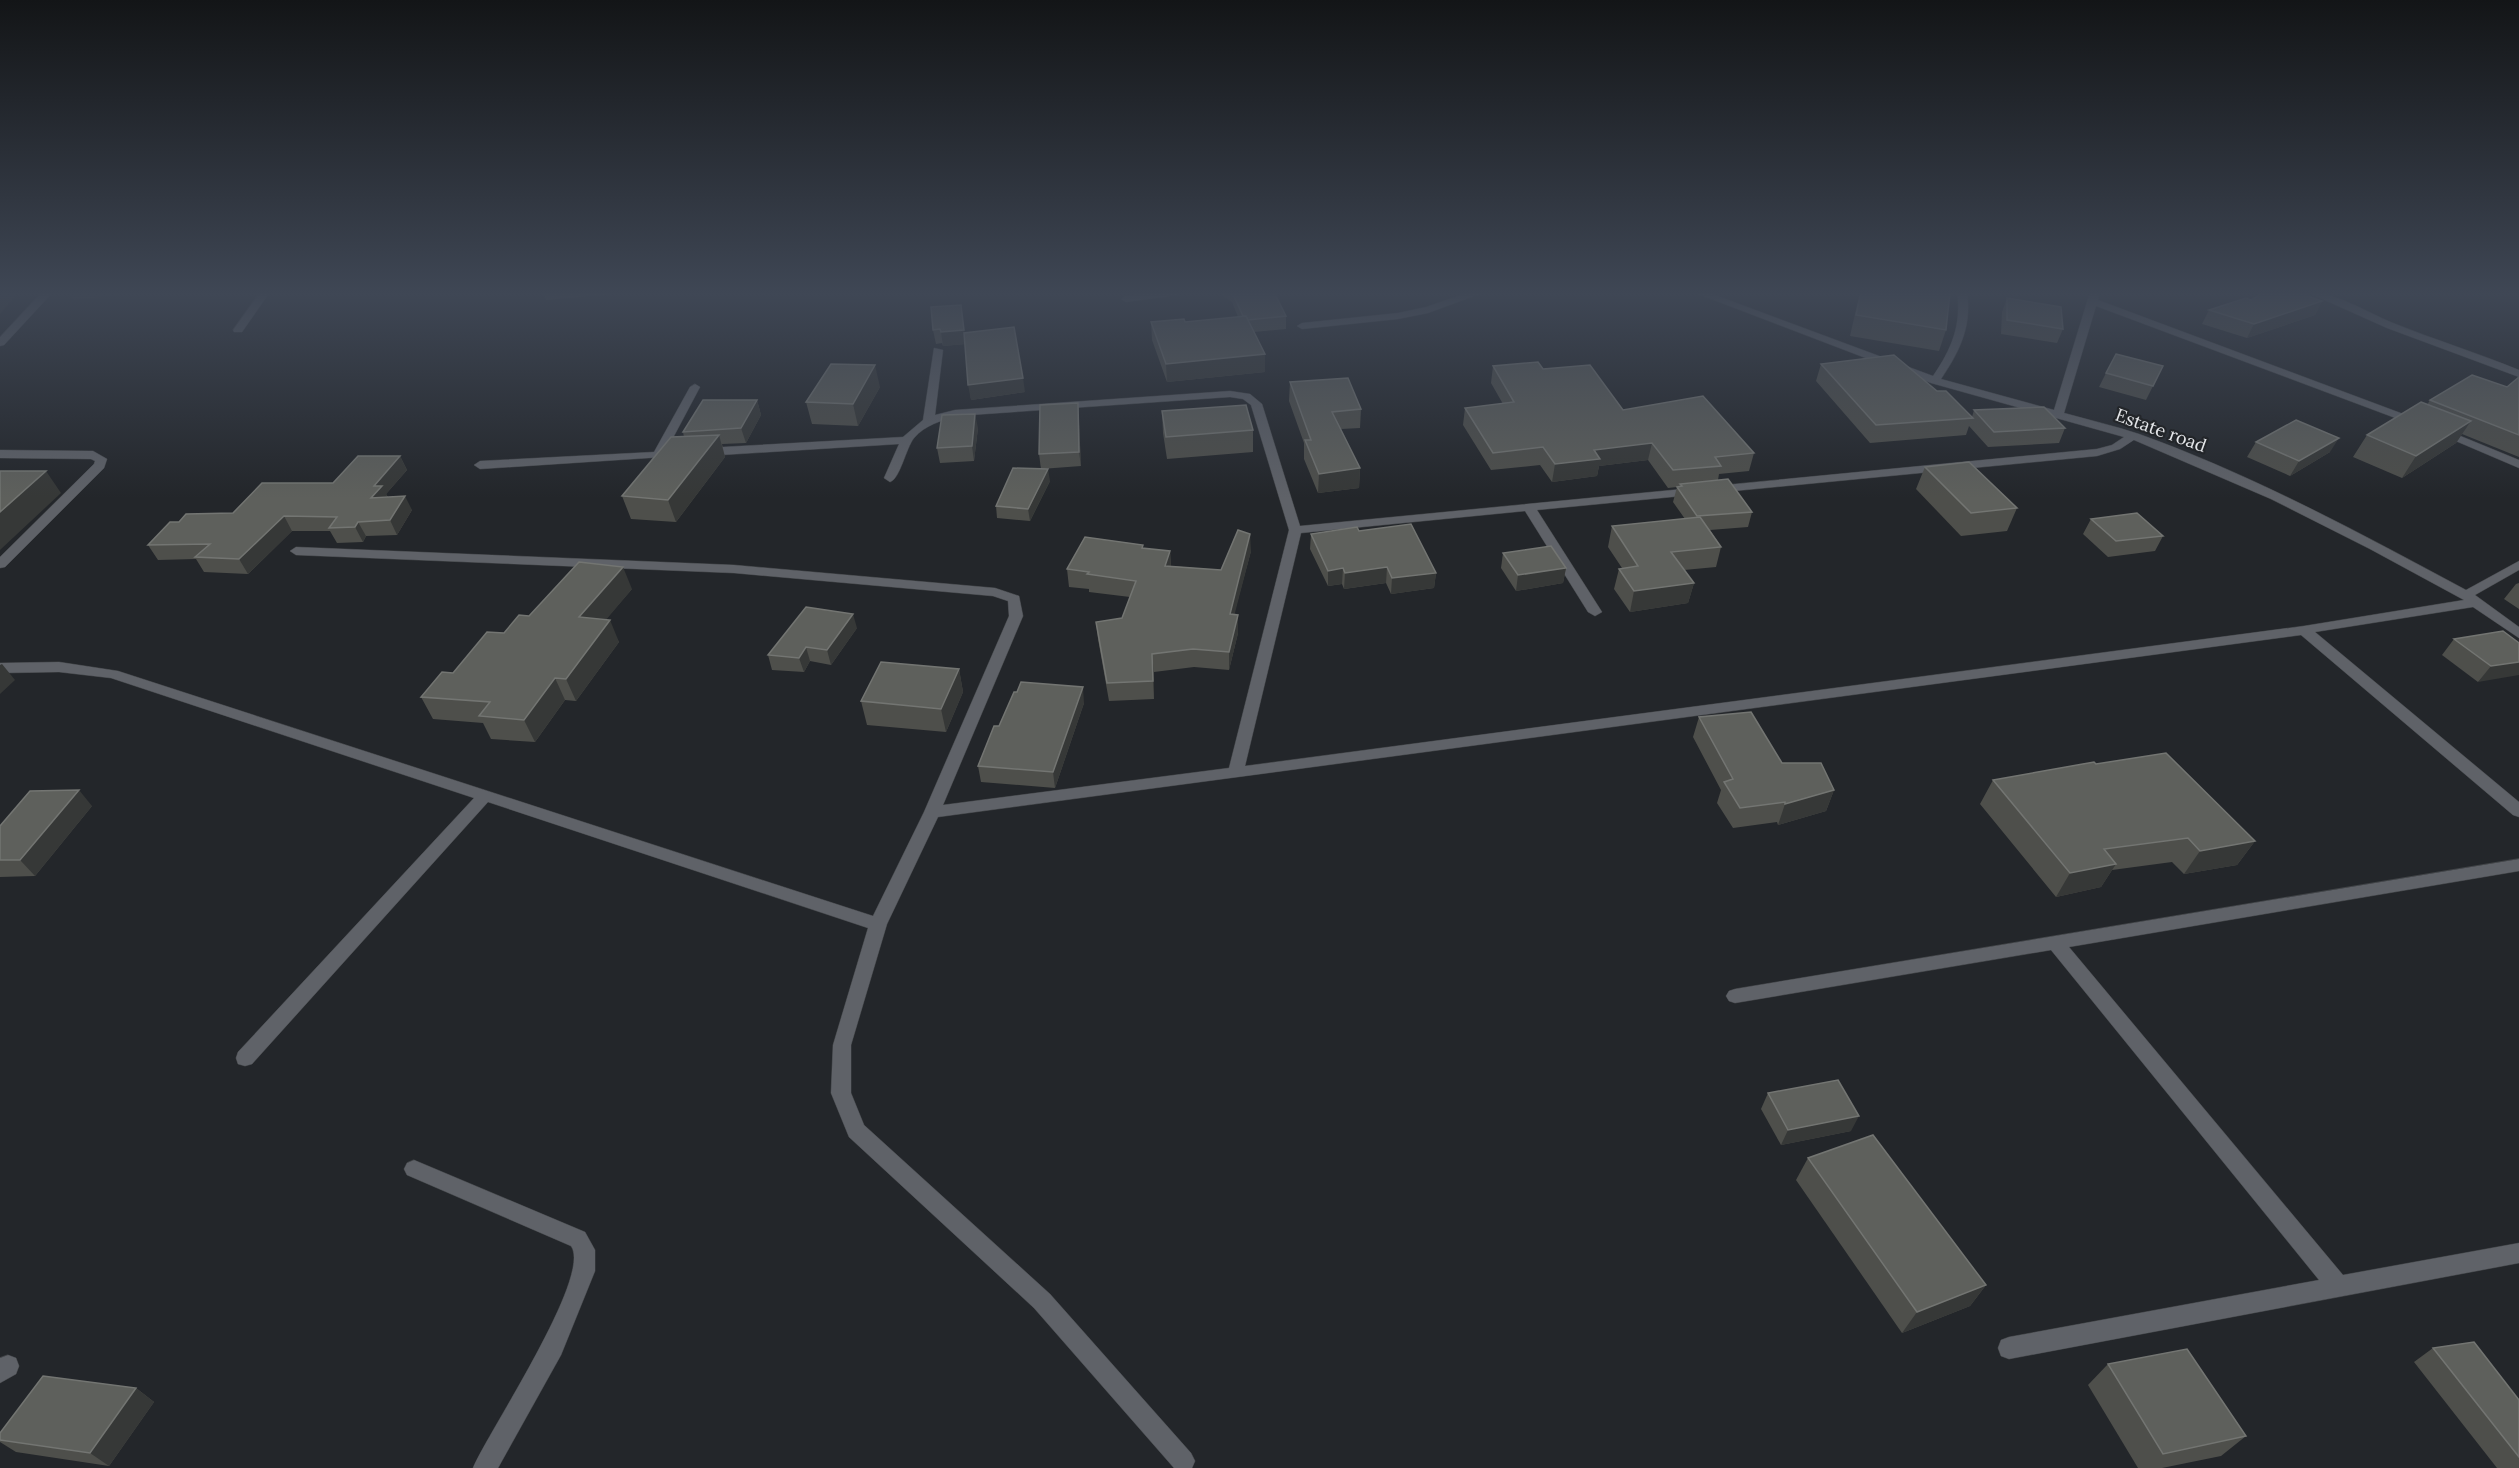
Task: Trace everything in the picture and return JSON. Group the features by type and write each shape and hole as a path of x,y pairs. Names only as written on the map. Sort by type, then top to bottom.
{"street":[{"path":"929,420 937,361"},
{"name":"Estate road","path":"1883,361 1935,381 2133,436 2275,496 2471,598 2519,634"},
{"path":"1935,381 1947,361"},
{"path":"2058,415 2074,361"},
{"path":"2260,361 2450,434 2519,464"},
{"path":"2487,361 2519,374"},
{"path":"658,455 695,387"},
{"path":"890,478 904,440 929,420 955,413 1230,394 1245,396 1256,404 1295,530 1236,773"},
{"path":"1295,530 2097,452 2116,447 2133,436"},
{"path":"480,465 904,440"},
{"path":"0,454 93,455 101,459 100,465 0,564"},
{"path":"1528,507 1595,612"},
{"path":"296,551 734,569 995,592 1014,599 1016,616 932,812 878,924 843,1045 841,1093 856,1131 1042,1301 1183,1461"},
{"path":"932,812 2304,630 2471,598 2519,565"},
{"path":"2304,630 2519,812"},
{"path":"0,668 59,666 113,674 878,924"},
{"path":"245,1058 485,796"},
{"path":"1735,996 2519,865"},
{"path":"2054,941 2338,1286"},
{"path":"414,1169 579,1239 584,1245 586,1258 584,1271 552,1347 485,1468"},
{"path":"2009,1348 2519,1253"}],"building":[{"path":"966,361 1020,361 1023,378 968,385"},
{"path":"1165,361 1201,361 1166,364"},
{"path":"1849,361 1901,361 1937,391 1946,391 1973,418 1876,425 1821,364"},
{"path":"2113,361 2141,361 2163,366 2153,386 2106,373"},
{"path":"1538,362 1543,369 1590,365 1623,410 1703,396 1754,453 1715,457 1721,466 1673,470 1652,443 1594,450 1600,459 1555,464 1543,447 1493,453 1465,408 1514,402 1493,366"},
{"path":"831,364 875,365 853,404 806,402"},
{"path":"2472,375 2507,387 2519,377 2519,435 2430,400"},
{"path":"1348,378 1361,409 1332,412 1360,468 1319,474 1305,440 1311,440 1290,382"},
{"path":"703,400 757,400 741,428 683,432"},
{"path":"2421,402 2471,421 2416,456 2367,435"},
{"path":"1078,403 1079,452 1039,454 1040,405"},
{"path":"1246,405 1253,430 1166,437 1162,411"},
{"path":"2044,407 2065,428 1994,432 1974,410"},
{"path":"975,414 972,446 937,448 942,415"},
{"path":"2296,420 2339,438 2299,461 2256,442"},
{"path":"719,435 668,500 622,496 671,437"},
{"path":"358,456 400,456 374,486 382,486 371,498 405,496 390,520 358,522 355,527 329,528 337,517 284,516 239,559 195,557 210,544 148,545 170,522 179,522 186,514 233,513 262,483 333,483"},
{"path":"1969,462 2017,508 1971,513 1925,467"},
{"path":"1013,468 1048,469 1028,509 996,506"},
{"path":"0,471 46,471 0,512"},
{"path":"1728,479 1752,512 1697,516 1677,487 1682,486 1680,484"},
{"path":"2137,513 2163,536 2116,541 2091,519"},
{"path":"1700,517 1721,547 1671,552 1694,583 1634,591 1619,569 1638,566 1612,526"},
{"path":"1411,524 1436,573 1392,578 1387,567 1345,573 1343,568 1328,571 1311,534 1357,527 1359,531"},
{"path":"1238,530 1250,534 1230,614 1238,615 1229,652 1193,649 1152,654 1153,681 1107,683 1096,622 1122,618 1136,581 1067,569 1085,537 1170,551 1165,566 1221,570"},
{"path":"1551,546 1566,568 1518,575 1503,553"},
{"path":"579,562 623,567 579,617 610,620 566,679 555,678 524,720 479,716 490,702 421,697 442,672 453,673 487,632 504,633 519,615 529,616"},
{"path":"806,607 853,614 827,650 806,647 799,658 768,655"},
{"path":"2503,631 2519,643 2519,662 2491,666 2454,639"},
{"path":"881,662 959,669 941,709 861,701"},
{"path":"1021,682 1083,687 1053,772 978,766 994,726 999,726"},
{"path":"1751,712 1782,763 1821,763 1834,790 1785,804 1785,802 1740,808 1724,782 1733,779 1699,717"},
{"path":"2166,753 2255,841 2200,851 2188,838 2104,849 2116,864 2070,873 1993,780 2094,762 2096,764"},
{"path":"79,790 20,860 0,860 0,826 30,791"},
{"path":"1838,1080 1859,1116 1788,1130 1768,1093"},
{"path":"1873,1135 1986,1285 1917,1312 1808,1158"},
{"path":"2474,1342 2519,1400 2519,1457 2433,1348"},
{"path":"2187,1349 2246,1436 2163,1454 2108,1364"},
{"path":"43,1376 136,1388 90,1453 0,1440 0,1433"}]}
